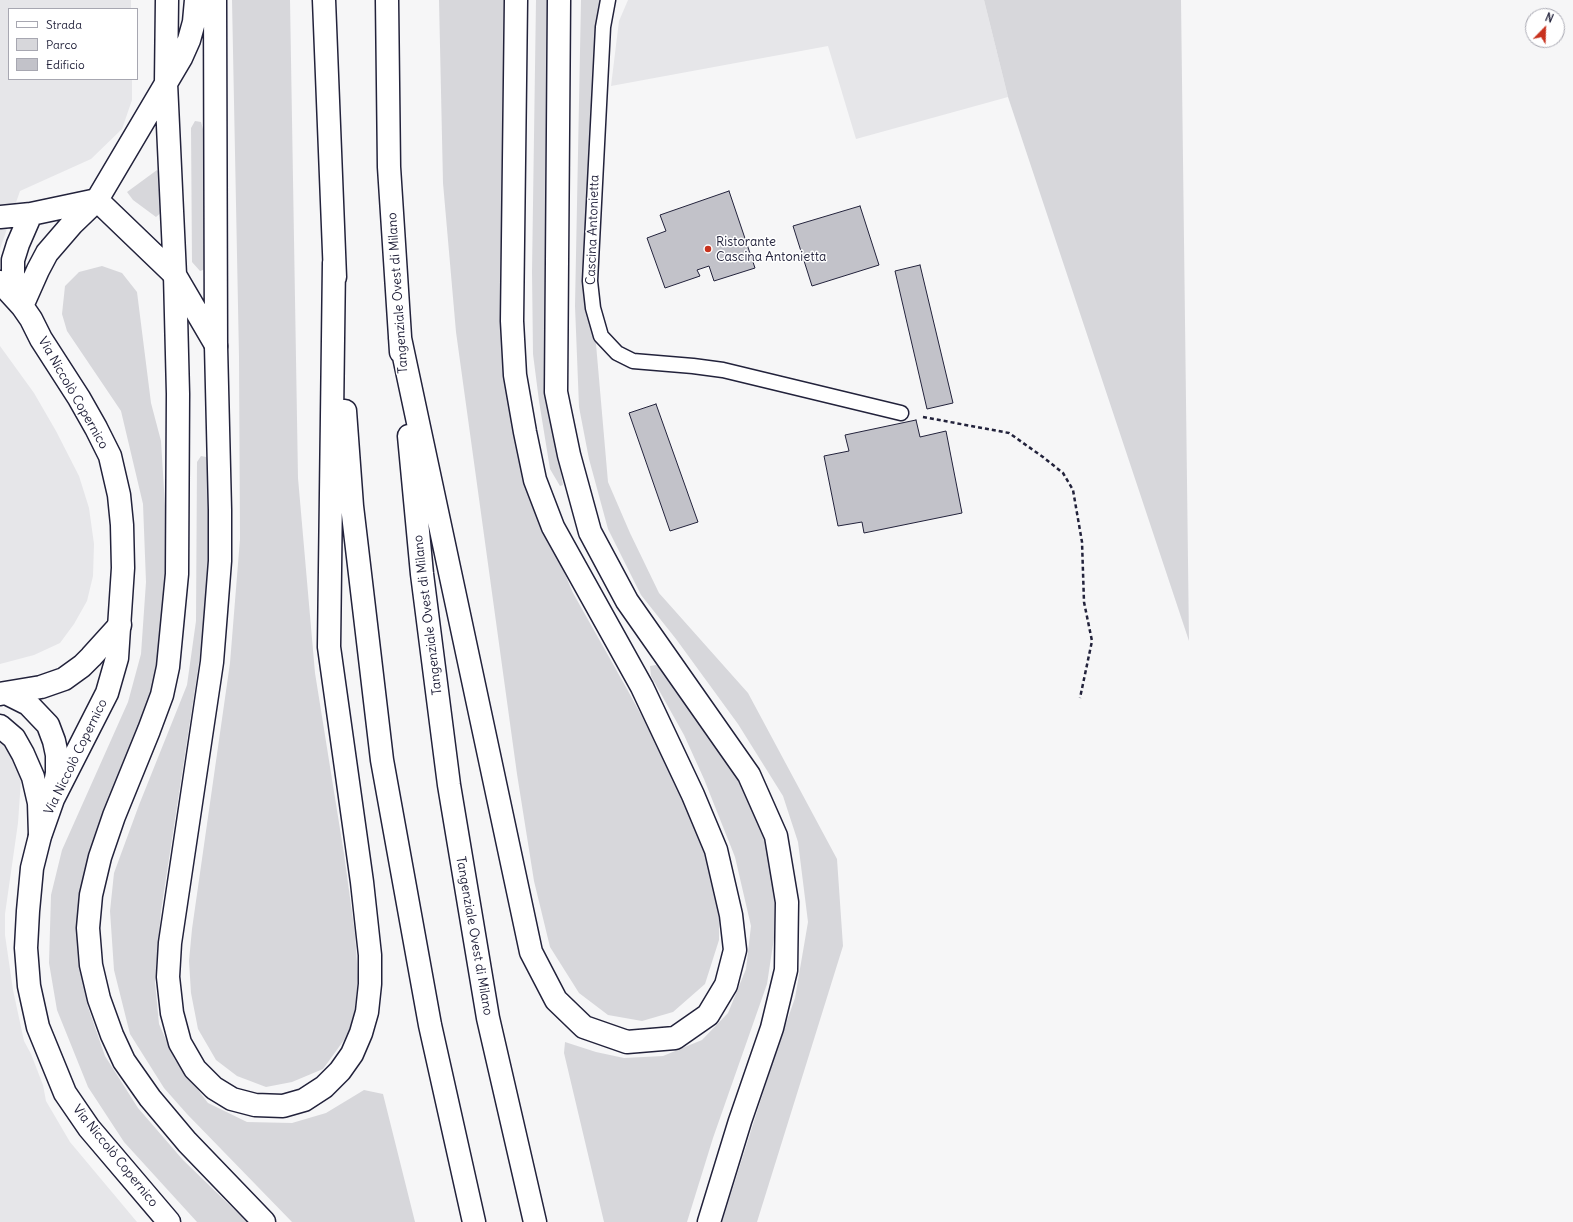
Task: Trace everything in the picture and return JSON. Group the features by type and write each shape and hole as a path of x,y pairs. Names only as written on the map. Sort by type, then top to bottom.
{"main road":[{"path":"167,0 166,83 175,274 178,394 176,574 168,667 162,694 114,816 100,857 91,895 88,928 91,965 99,1000 112,1035 124,1061 150,1098 187,1142 264,1222"},
{"path":"22,306 47,253 72,224 97,200 181,58 189,40 194,22 196,0"},
{"path":"214,0 216,346 220,561 212,662 170,943 168,977 172,1013 180,1043 195,1069 214,1088 232,1099 255,1105 283,1106 304,1100 324,1087 340,1071 348,1060 361,1033 367,1012 370,984 370,954 362,882 329,647 334,263"},
{"path":"324,0 334,263 352,506 382,760 430,1025 474,1222"},
{"name":"Tangenziale Ovest di Milano","path":"387,0 389,166 400,338 422,574 449,785 488,1018 535,1222"},
{"path":"400,338 531,952 556,1000 584,1027 627,1042 675,1038 708,1015 726,985 735,950 731,915 716,850 693,795 642,687 553,527 535,480 524,432 515,375 512,321 516,0"},
{"path":"559,0 556,392 569,455 590,532 627,601 749,775 776,836 787,902 786,970 772,1028 740,1121 709,1222"},
{"path":"0,217 31,214 97,200"},
{"path":"97,200 175,274 216,346"},
{"path":"22,306 13,274 13,260 31,214"},
{"name":"Via Niccolò Copernico","path":"0,282 22,306 96,428 110,456 119,495 122,525 123,568 117,658 107,693 53,799 40,836 32,868 26,948 29,986 38,1027 65,1093 89,1128 169,1222"},
{"path":"3,694 41,687 64,679 82,666 120,625"},
{"path":"3,694 28,704 48,725 57,755 57,773 53,799"},
{"path":"0,726 14,738 33,777 39,803 40,836"}],"lane":[{"name":"Cascina Antonietta","path":"608,0 603,27 590,281 593,308 601,336 617,354 633,362 693,366 723,370 901,413"}],"path":[{"path":"901,413 1009,433 1063,473 1073,490 1082,542 1084,602 1092,641 1080,698"}],"shaded area":[{"path":"0,0 131,0 131,8 8,8 8,80 132,80 132,100 122,129 91,159 20,191 0,249"},
{"path":"628,0 984,0 1008,97 856,139 828,46 611,86 619,21"},
{"path":"0,346 34,393 56,431 79,476 89,508 94,544 93,576 87,601 74,624 60,643 34,655 0,664"},
{"path":"0,741 13,759 21,780 18,823 5,914 5,935 13,990 24,1041 31,1054 43,1085 46,1101 70,1142 137,1222 0,1222"}],"green space":[{"path":"232,0 290,0 298,478 315,673 344,854 355,934 358,978 354,1020 344,1040 323,1069 292,1082 266,1087 237,1076 216,1060 198,1029 191,993 189,961 192,929 230,663 240,539 239,357"},
{"path":"439,0 505,0 503,302 540,515 573,593 666,761 701,837 719,905 719,940 705,984 673,1012 642,1021 608,1015 579,993 550,947 534,881 517,774 456,332 443,183"},
{"path":"536,0 551,0 548,400 563,485 560,486 550,469 533,354 532,272"},
{"path":"581,0 604,0 587,281 596,344 608,482 630,533 659,593 748,693 837,859 843,946 757,1222 722,1222 776,1052 795,998 808,922 798,842 783,796 738,724 676,639 641,595 608,529 589,459 579,407 575,306"},
{"path":"984,0 1181,0 1189,641 1008,97"},
{"path":"195,121 201,122 204,133 207,261 206,269 200,271 192,262 191,128"},
{"path":"157,170 162,177 163,211 156,217 133,200 127,192"},
{"path":"102,266 122,273 137,292 151,403 161,441 165,506 167,585 160,656 147,705 111,793 90,852 79,901 80,954 88,1007 105,1056 138,1108 183,1160 247,1222 197,1222 124,1142 88,1087 57,1010 49,963 51,895 62,850 128,702 141,654 146,582 143,504 121,411 67,331 62,314 65,286 79,272"},
{"path":"201,456 206,457 210,465 210,552 205,623 161,911 155,982 159,1024 175,1060 208,1103 247,1122 292,1123 326,1113 364,1090 383,1094 415,1222 292,1222 187,1114 164,1088 130,1034 114,970 110,911 114,873 139,805 187,685 196,621 197,462"},
{"path":"656,665 664,672 729,761 753,807 767,839 775,887 774,938 767,984 713,1138 687,1222 604,1222 564,1053 565,1042 596,1052 624,1058 663,1056 702,1040 728,1013 746,969 751,926 735,857 704,779 684,735 651,676 650,666"}],"building":[{"path":"729,191 755,268 714,281 709,266 697,270 700,276 665,288 647,238 666,231 660,215"},
{"path":"860,206 879,265 812,286 793,226"},
{"path":"920,265 953,403 927,409 895,271"},
{"path":"656,404 698,522 670,531 629,413"},
{"path":"916,420 920,437 946,431 962,513 864,533 862,522 838,526 824,456 849,451 845,435"}],"place":[{"name":"Ristorante Cascina Antonietta","path":"708,249"}]}
